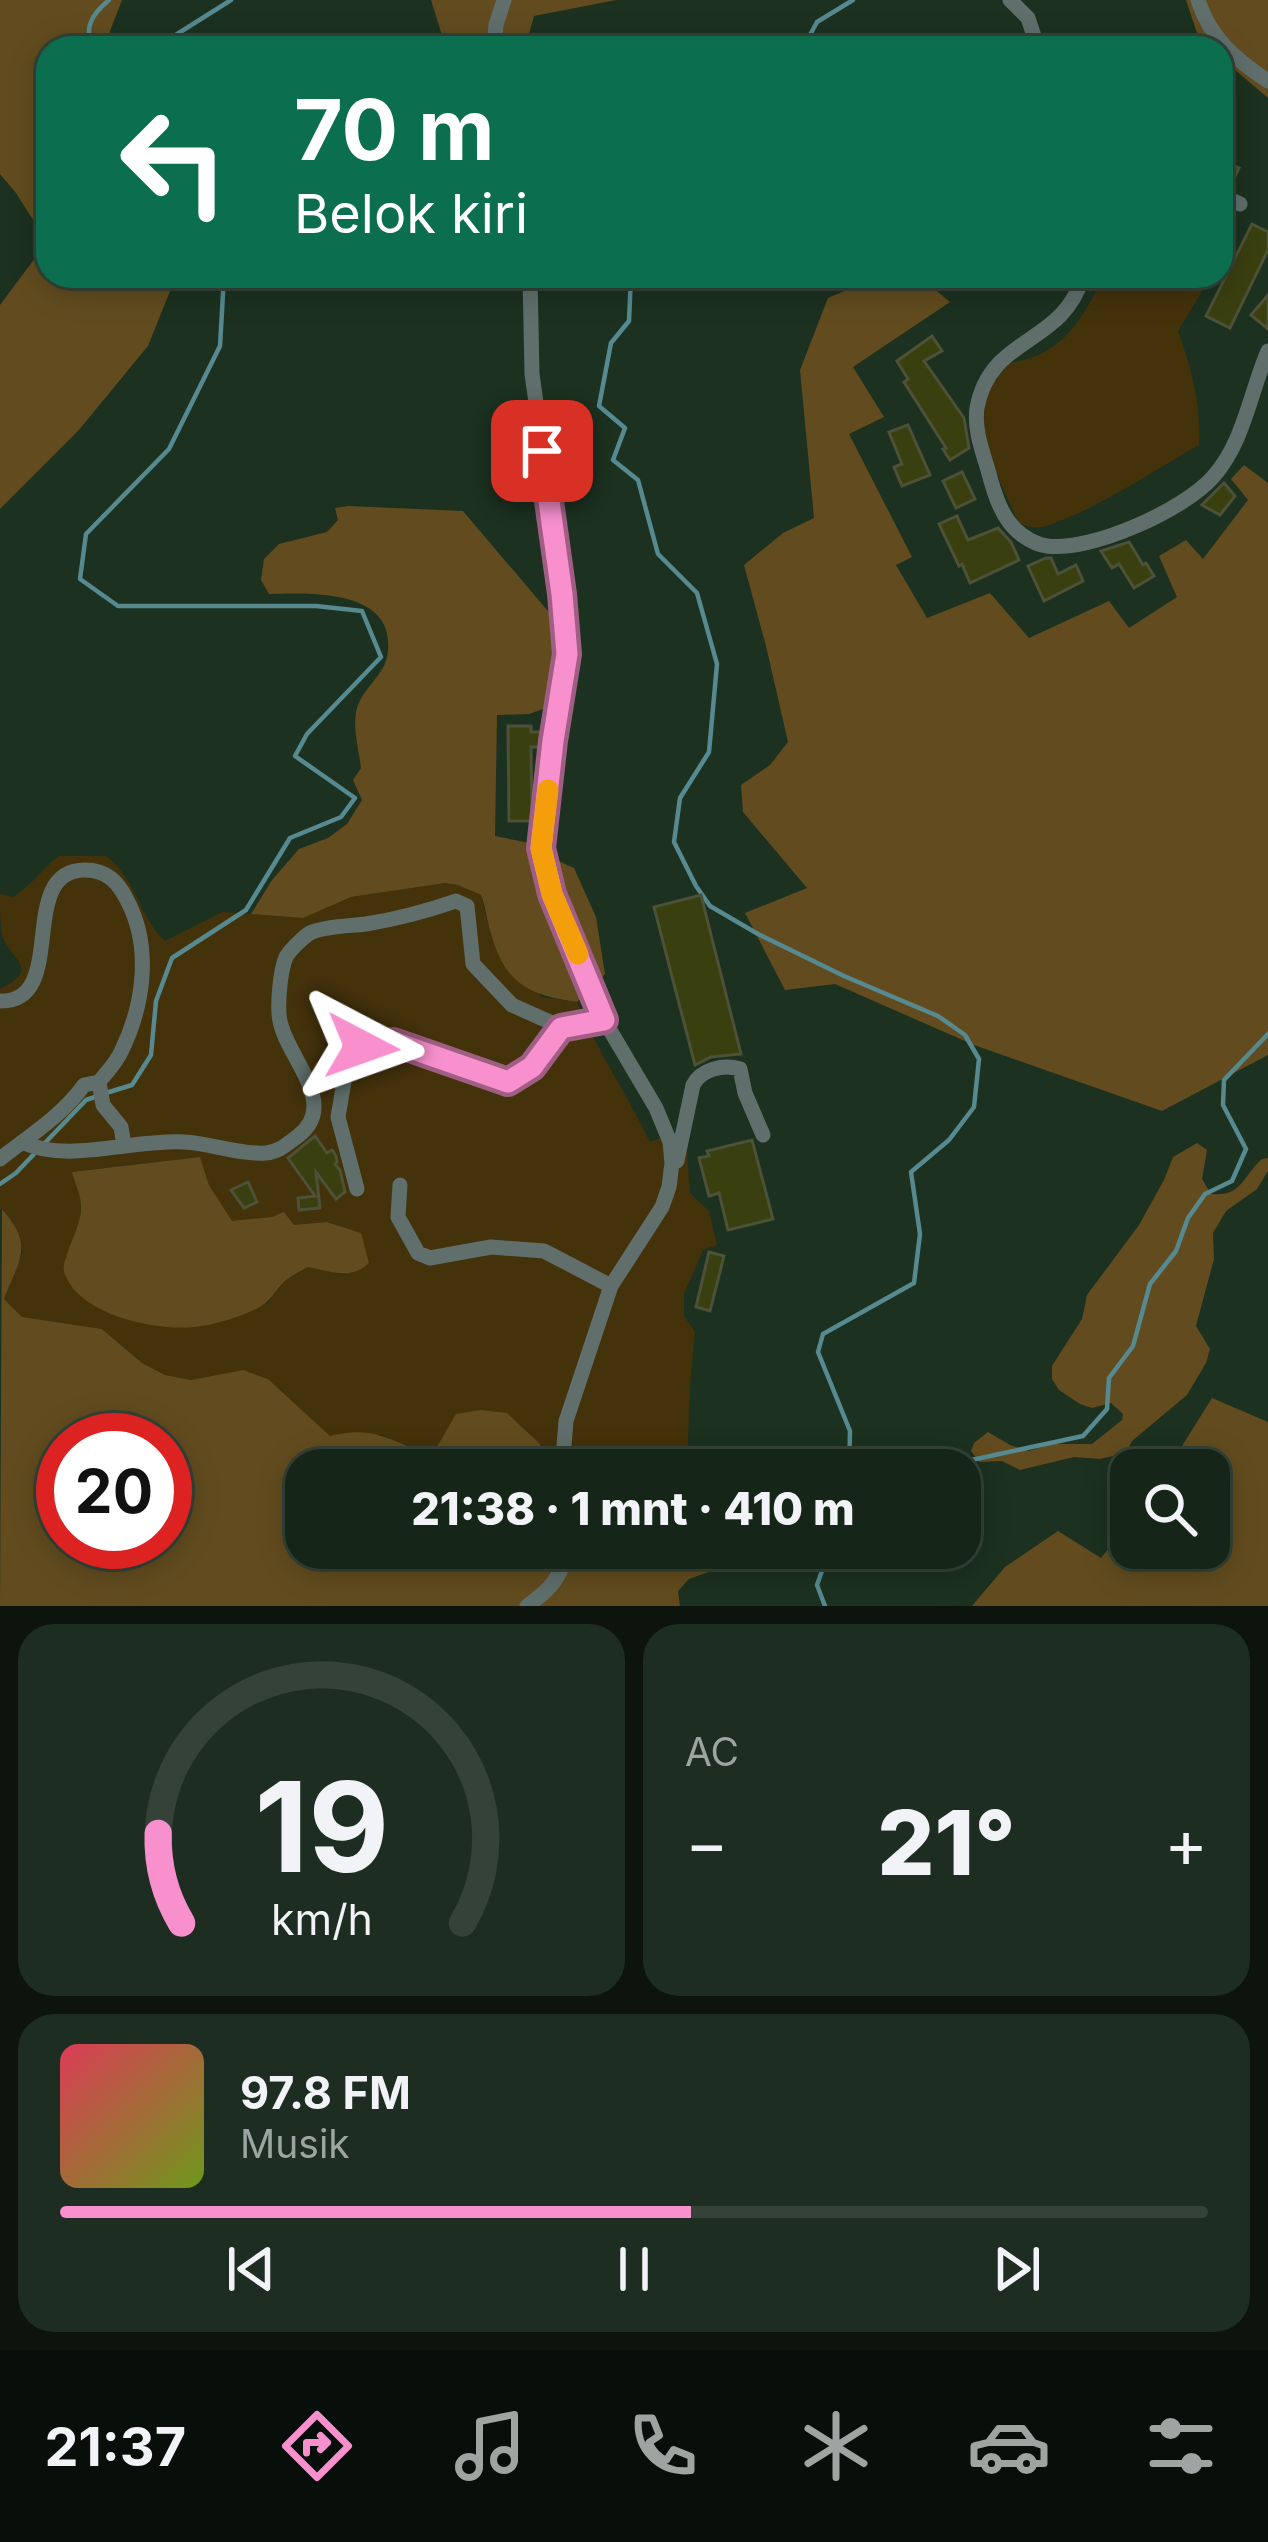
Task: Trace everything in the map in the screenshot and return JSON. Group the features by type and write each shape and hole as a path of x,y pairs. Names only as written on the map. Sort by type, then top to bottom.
{"street":[{"path":"495,36 504,0"},
{"path":"1010,0 1028,18 1035,36"},
{"path":"1198,0 1216,36"},
{"path":"1233,54 1268,81"},
{"path":"1233,201 1240,204"},
{"path":"530,288 532,374 567,654 541,848 552,894 604,1020 656,1108 670,1142 670,1175 662,1207 611,1286 566,1421 564,1449"},
{"path":"1078,288 1064,314 1000,360 989,374 978,405 976,430 1000,506 1016,530 1036,543 1064,546 1103,538 1186,502 1230,454 1268,351"},
{"path":"0,1000 14,1001 32,983 47,902 58,880 84,870 111,876 132,908 144,950 130,1027 100,1092"},
{"path":"25,1144 48,1152 178,1141 266,1153 282,1148 312,1121 311,1088 280,1021 286,956 310,932 374,922 455,901 467,906 473,964 512,1005 561,1028 604,1020"},
{"path":"357,1190 338,1117 347,1064 362,1047 393,1042 508,1082 532,1067 561,1028"},
{"path":"670,1175 677,1163 693,1085 702,1073 740,1069 763,1136"},
{"path":"0,1159 25,1144 83,1085 100,1092 121,1127 124,1145"},
{"path":"400,1185 398,1217 418,1253 430,1258 491,1247 544,1251 611,1286"},
{"path":"527,1606 563,1569"}],"shaded area":[{"path":"0,0 122,0 109,36 36,36 36,225 0,174"},
{"path":"431,0 616,0 534,16 528,36 442,36"},
{"path":"1186,0 1268,0 1268,98 1233,68 1233,36 1198,36"},
{"path":"36,257 36,288 171,288 148,346 78,431 0,509 0,305"},
{"path":"851,288 933,288 950,302 853,367 884,417 849,434 912,557 896,565 927,618 990,593 1029,638 1109,601 1129,628 1177,597 1159,556 1186,540 1203,559 1248,500 1231,479 1244,465 1268,483 1268,1055 1162,1111 974,1045 835,984 785,990 745,913 807,888 743,812 741,785 770,765 788,742 744,565 783,533 814,518 800,370 828,298"},
{"path":"1097,288 1204,288 1178,331 1194,387 1199,445 1085,510 1046,526 1026,526 1019,523 991,456 985,402 1009,363 1057,344"},
{"path":"335,508 463,511 547,610 558,616 558,670 551,706 529,714 497,715 495,836 549,847 554,859 574,868 596,917 605,974 577,1002 545,996 512,976 497,951 481,895 458,885 351,897 303,918 251,914 299,849 328,838 347,824 362,800 353,780 361,768 355,720 358,705 387,657 387,635 380,618 349,600 269,594 261,580 264,559 279,544 327,532 338,520"},
{"path":"59,856 106,856 124,875 165,941 223,912 303,918 351,897 445,883 481,895 491,936 542,997 577,1002 650,1142 677,1132 686,1139 690,1193 709,1211 717,1245 703,1250 684,1294 684,1316 695,1332 688,1449 538,1449 514,1420 491,1411 456,1415 436,1449 413,1449 382,1435 330,1436 268,1379 243,1370 191,1380 165,1375 142,1363 102,1329 22,1317 4,1299 23,1251 0,1210 0,989 21,970 2,935 0,894 13,897","holes":["200,1157 209,1185 232,1222 283,1213 294,1225 328,1222 361,1233 345,1275 308,1266 257,1308 137,1322 65,1258 77,1235 82,1205 73,1172"]},
{"path":"1197,1143 1207,1150 1202,1179 1211,1194 1235,1189 1268,1158 1268,1171 1257,1189 1226,1211 1213,1233 1214,1259 1196,1326 1210,1349 1187,1395 1128,1449 1110,1449 1110,1457 1074,1457 1020,1470 1002,1461 981,1462 981,1449 972,1449 988,1432 1029,1451 1051,1444 1092,1444 1122,1420 1123,1414 1111,1403 1092,1408 1059,1390 1052,1379 1052,1366 1082,1319 1087,1295 1139,1225 1173,1157"},
{"path":"200,1157 209,1185 232,1221 284,1212 294,1225 327,1222 361,1233 369,1263 347,1273 308,1267 284,1282 258,1308 194,1327 139,1323 84,1299 64,1271 81,1209 72,1172"},
{"path":"2,1209 21,1243 19,1262 4,1299 22,1317 102,1329 142,1363 165,1375 191,1380 243,1370 268,1379 330,1436 370,1433 413,1449 285,1449 285,1569 714,1569 689,1579 678,1591 680,1606 0,1606"},
{"path":"1212,1398 1268,1422 1268,1606 972,1606 1005,1567 1058,1531 1101,1558 1110,1547 1110,1569 1230,1569 1230,1449 1180,1449"},
{"path":"481,1410 507,1413 541,1449 436,1449 456,1414"}],"building":[{"path":"1252,224 1268,232 1268,250 1230,328 1206,316 1220,288 1233,288 1233,262"},
{"path":"1268,295 1268,329 1251,315"},
{"path":"932,336 942,351 924,361 964,418 969,448 950,460 904,382 908,379 897,361"},
{"path":"908,425 930,475 902,486 894,467 902,464 889,432"},
{"path":"962,472 975,499 956,508 943,481"},
{"path":"1224,483 1235,496 1220,515 1202,505"},
{"path":"957,516 968,540 998,528 1019,560 970,583 939,524"},
{"path":"1129,542 1154,576 1134,588 1119,564 1112,568 1101,551"},
{"path":"1051,558 1058,574 1076,565 1083,581 1044,601 1028,566"},
{"path":"508,726 531,726 531,732 542,732 540,747 531,747 532,821 509,821"},
{"path":"701,895 741,1054 711,1057 695,1065 654,907"},
{"path":"315,1136 327,1153 332,1150 336,1156 345,1192 336,1199 316,1172 320,1208 299,1210 298,1198 315,1196 288,1158"},
{"path":"752,1140 773,1219 728,1230 719,1193 709,1196 699,1158 709,1156 707,1151"},
{"path":"248,1182 257,1202 244,1208 231,1190"},
{"path":"709,1252 724,1256 710,1311 696,1307"}],"waterway":[{"path":"89,36 91,21 109,0"},
{"path":"174,36 231,0"},
{"path":"809,36 817,22 853,0"},
{"path":"106,1093 132,1085 151,1055 156,1001 172,958 246,910 290,838 341,817 355,798 295,756 307,734 381,657 362,611 316,606 118,606 80,579 86,534 169,449 220,346 223,288"},
{"path":"630,288 629,321 611,343 599,406 625,428 613,460 638,480 658,554 697,593 717,664 709,752 680,798 674,842 710,906 844,976 938,1016 965,1035 979,1059 974,1107 949,1140 911,1172 920,1234 914,1283 823,1334 818,1352 850,1431 850,1449"},
{"path":"981,1458 1083,1436 1107,1409 1109,1378 1133,1346 1150,1284 1176,1251 1188,1218 1205,1194 1232,1181 1246,1149 1223,1105 1224,1080 1268,1034"},
{"path":"43,1145 86,1100 95,1097"},
{"path":"0,1184 35,1153"},
{"path":"823,1569 817,1585 825,1606"}],"slow traffic":[{"path":"548,790 541,848 552,894 578,954"}],"route":[{"path":"362,1047 393,1042 508,1082 532,1067 561,1028 604,1020 552,894 541,848 567,654 542,451"}]}
